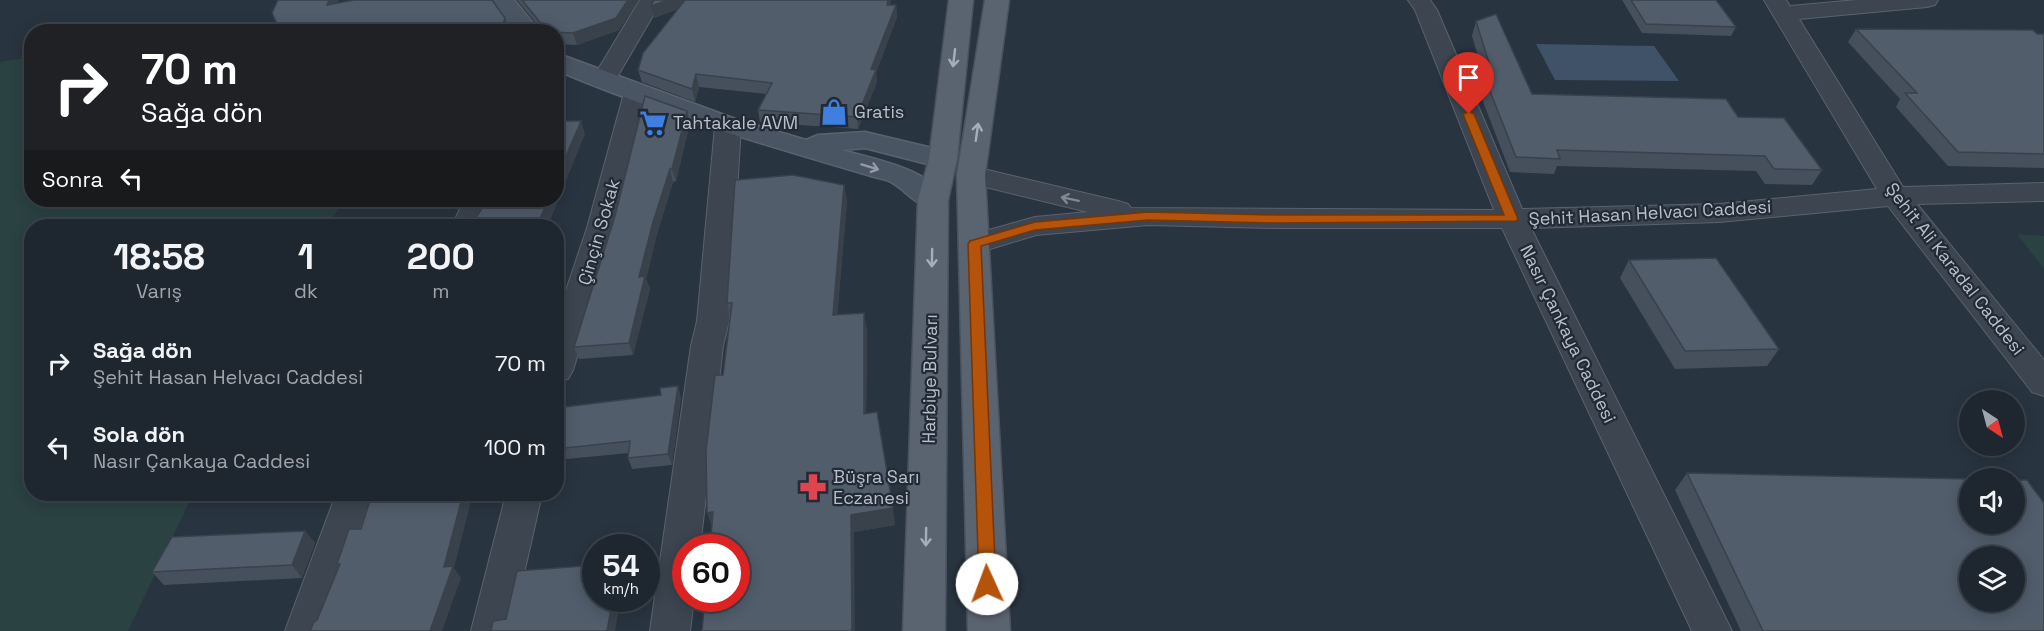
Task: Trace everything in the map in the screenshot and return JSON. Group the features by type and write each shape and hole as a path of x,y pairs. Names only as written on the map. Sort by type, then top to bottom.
{"main road":[{"name":"Harbiye Bulvarı","path":"924,631 933,200 942,159 961,0"},
{"path":"989,631 971,175 997,0"},
{"path":"942,159 971,175"},
{"path":"971,175 933,200 974,244"}],"street":[{"path":"502,0 507,10 520,24"},
{"path":"603,81 651,0"},
{"name":"Nasır Çankaya Caddesi","path":"1419,0 1512,219 1712,631"},
{"path":"1779,7 1927,0"},
{"name":"Şehit Ali Karadal Caddesi","path":"1779,7 1895,196 2044,383"},
{"path":"564,64 603,81 728,126 899,176 933,200"},
{"name":"Çinçin Sokak","path":"564,345 602,228 637,93"},
{"path":"670,631 707,346 713,321 728,126"},
{"path":"794,144 865,140 942,159"},
{"name":"Şehit Hasan Helvacı Caddesi","path":"971,175 1148,216"},
{"name":"Şehit Hasan Helvacı Caddesi","path":"974,244 1035,226 1148,216 1277,219 1512,219 1719,213 1895,196 2044,192"},
{"path":"305,631 351,501"},
{"path":"491,631 522,501"}],"green space":[{"path":"24,58 24,207 340,207 332,219 24,219 24,501 190,501 128,631 0,631 0,62"},
{"path":"2017,234 2044,236 2044,269"}],"water":[{"path":"1536,44 1654,46 1679,81 1555,80"}],"building":[{"path":"278,0 329,0 327,5 354,0 492,0 505,18 503,24 277,24 272,13"},
{"path":"522,0 628,0 616,18 573,33 564,33 564,24 542,24"},
{"path":"654,0 668,0 651,6"},
{"path":"685,0 888,0 887,5 896,5 871,69 876,70 857,117 758,110 772,83 696,74 692,89 638,70 643,53"},
{"path":"1631,0 1716,0 1736,27 1646,24"},
{"path":"1496,14 1532,94 1726,99 1738,117 1784,118 1822,170 1774,169 1765,156 1557,150 1560,159 1516,157 1484,76 1493,76 1476,21"},
{"path":"1856,29 2033,30 2037,34 2044,34 2044,154 1958,152 1905,93 1917,93"},
{"path":"645,96 687,111 672,169 670,169 653,222 639,277 645,276 629,343 574,347 615,216"},
{"path":"564,121 581,121 564,161"},
{"path":"793,175 844,185 833,315 864,313 864,414 877,412 893,508 851,515 852,631 702,631 704,612 750,612 750,534 711,534 713,512 707,513 706,451 715,375 723,375 732,303 727,303 735,180"},
{"path":"483,207 545,207 540,219 475,219"},
{"path":"1716,258 1779,349 1685,351 1629,260"},
{"path":"678,386 668,454 628,458 630,441 564,448 564,407 661,395 660,388"},
{"path":"1687,473 1959,479 1959,534 2025,534 2025,480 2027,480 2044,503 2044,631 1763,631"},
{"path":"370,501 461,501 444,567 453,566 430,631 310,631 317,620 340,564 337,564 349,529 361,529"},
{"path":"305,531 292,565 152,572 172,537"},
{"path":"582,566 582,612 610,612 607,631 491,631 493,621 506,619 517,571"}],"place":[{"name":"Gratis","path":"834,112"},
{"name":"Tahtakale AVM","path":"653,123"},
{"name":"Büşra Sarı Eczanesi","path":"813,487"}],"route":[{"path":"987,584 974,244 1035,226 1148,216 1277,219 1512,219 1469,114"}]}
